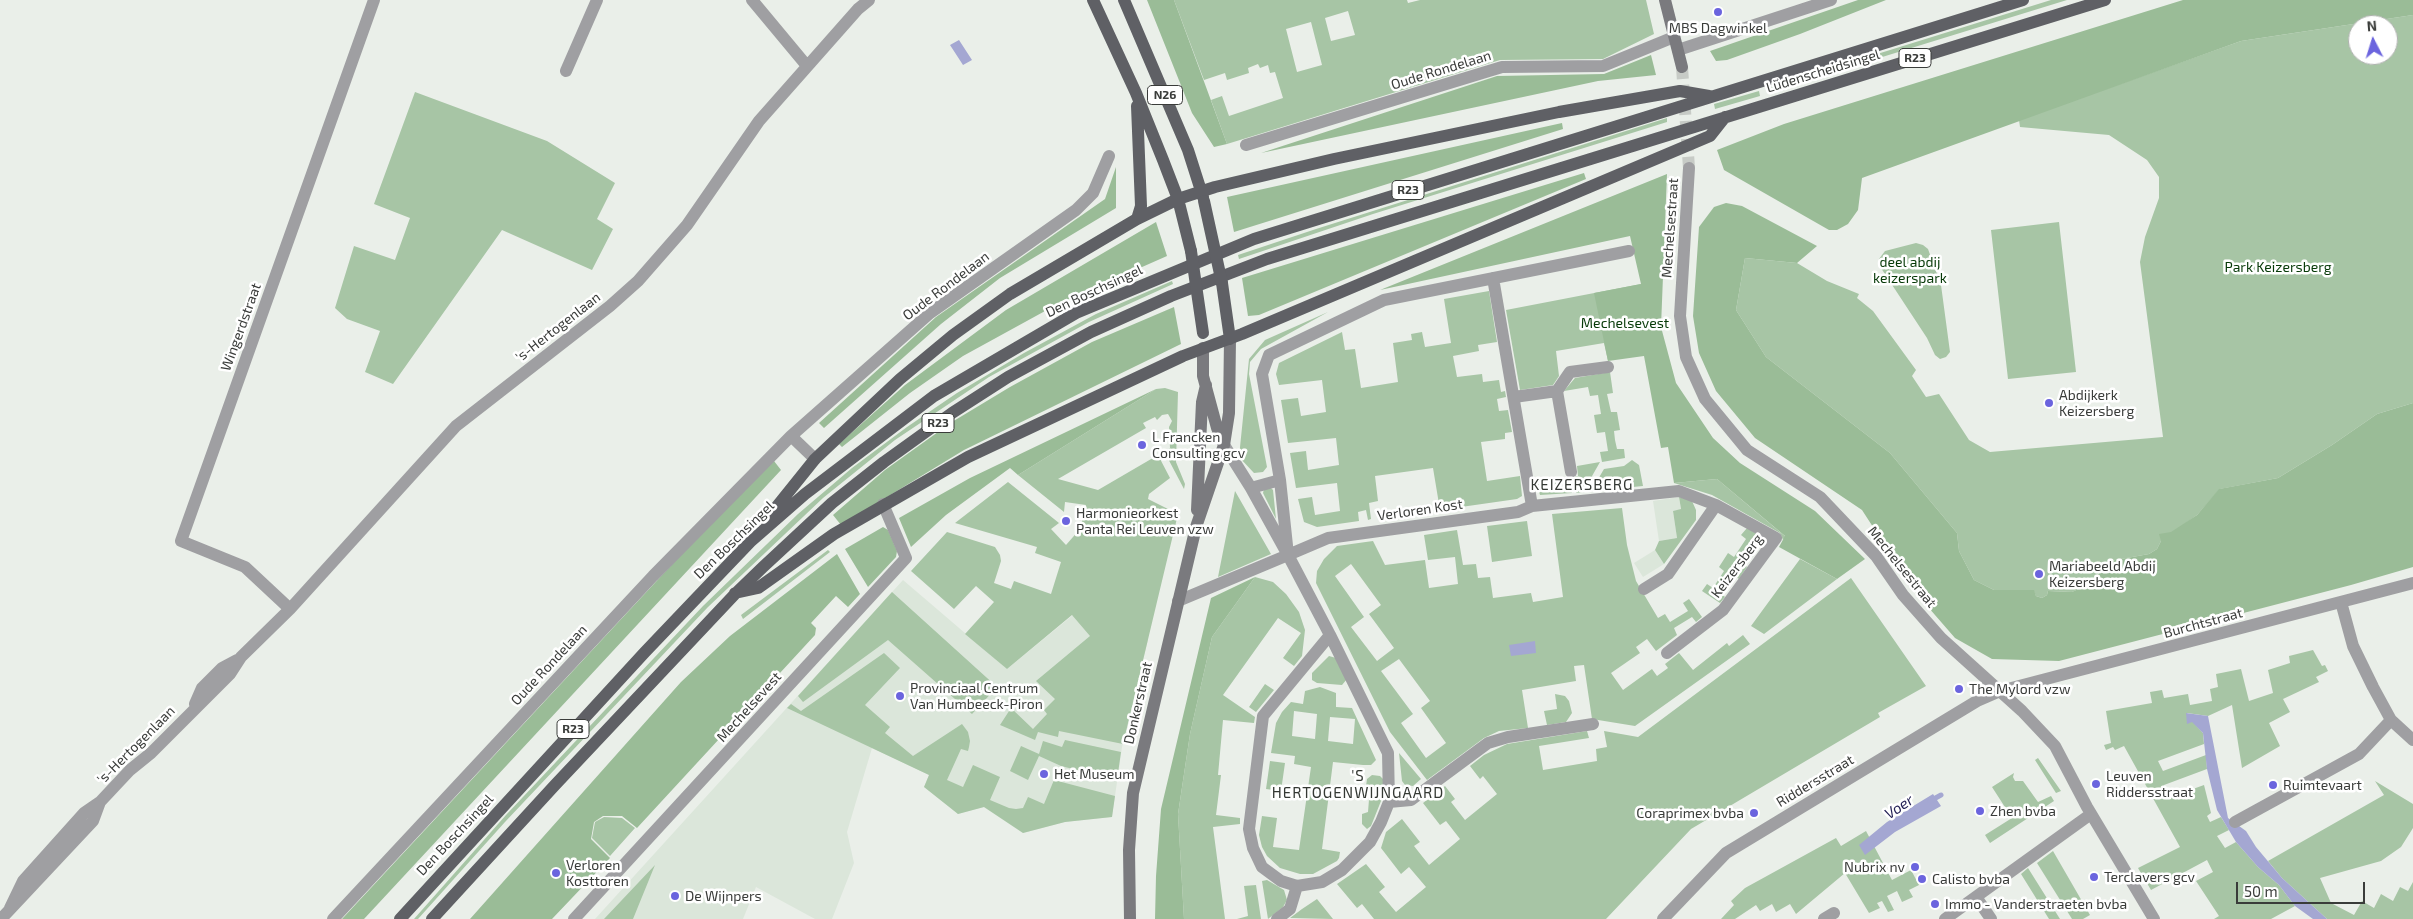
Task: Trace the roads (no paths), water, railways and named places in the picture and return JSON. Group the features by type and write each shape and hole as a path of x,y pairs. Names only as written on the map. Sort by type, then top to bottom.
{"main road":[{"name":"N26","path":"1093,0 1136,93 1179,205 1191,251 1203,333 1203,348"},
{"name":"N26","path":"1124,0 1188,150 1203,196 1222,284 1230,338"},
{"name":"Lüdenscheidsingel","path":"1163,276 1254,239 1656,112 2023,0"},
{"name":"Lüdenscheidsingel","path":"735,594 832,503 884,462 952,413 1008,377 1091,332 1171,296 1267,259 2105,0"},
{"path":"750,542 815,459 900,379 953,336 1010,294 1137,218 1203,196 1334,159 1559,112 1680,91 1711,96"},
{"path":"1136,93 1141,206 1137,218"},
{"path":"735,594 758,588 834,534 882,504 968,456 1183,356 1710,136 1726,117"},
{"name":"Den Boschsingel","path":"400,919 625,673 750,542 805,494 934,396 1076,313 1163,276"},
{"name":"R23","path":"432,919 735,594"}],"street":[{"name":"Wingerdstraat","path":"290,609 245,567 181,541 374,0"},
{"path":"566,71 597,0"},
{"path":"752,0 807,66"},
{"name":"'s-Hertogenlaan","path":"1,919 93,821 100,802 130,770 151,753 192,709 230,674 241,657 290,609 456,426 610,306 638,281 687,225 759,121 869,0"},
{"path":"1666,0 1682,67"},
{"path":"1678,50 1831,0"},
{"name":"Oude Rondelaan","path":"1246,145 1502,67 1604,66 1674,37"},
{"name":"Oude Rondelaan","path":"333,919 664,563 790,436 930,313 1076,210 1093,193 1110,156"},
{"name":"Mechelsestraat","path":"1689,168 1682,255 1680,316 1686,357 1705,399 1747,450 1820,496 1876,556 1903,595 1942,638 2000,691 2054,746 2154,919"},
{"path":"1288,556 1280,480 1262,374 1269,355 1384,300 1629,251"},
{"path":"1493,278 1532,506"},
{"name":"Donkerstraat","path":"1130,919 1129,850 1133,793 1196,527 1224,445 1229,413 1230,338"},
{"name":"Donkerstraat","path":"1196,527 1201,457 1202,402 1206,386 1203,348"},
{"path":"1571,472 1557,391 1570,372 1608,367"},
{"path":"1206,386 1217,428 1224,445 1251,488 1288,556 1330,635 1388,753 1389,802 1382,822 1358,856 1322,882 1297,886 1281,881 1262,867 1253,848 1248,829 1263,716 1330,635"},
{"path":"1514,397 1557,391"},
{"path":"790,436 815,459"},
{"path":"1251,488 1280,480"},
{"name":"Keizersberg","path":"1532,506 1679,491 1716,504 1776,538 1723,610 1667,653"},
{"name":"Mechelsevest","path":"574,919 906,558 882,504"},
{"path":"1644,589 1668,574 1716,504"},
{"name":"Verloren Kost","path":"1178,601 1328,538 1518,512 1532,506"},
{"name":"Burchtstraat","path":"2000,691 2413,583"},
{"path":"2341,602 2353,646 2391,720 2400,731 2413,740"},
{"name":"Riddersstraat","path":"1663,919 1726,853 1977,701 2000,691"},
{"path":"2235,822 2359,754 2391,720"},
{"path":"1389,802 1411,800 1488,743 1508,737 1593,724"},
{"path":"1945,919 2092,814"},
{"path":"1277,919 1290,910 1297,886"},
{"path":"1976,896 1991,919"}],"water":[{"path":"959,40 972,60 963,65 950,45"},
{"path":"1535,641 1536,653 1511,656 1509,645"},
{"path":"2186,713 2208,716 2228,818 2246,831 2256,847 2282,878 2327,919 2313,919 2295,906 2279,885 2258,867 2236,842 2217,810 2207,769 2203,733 2192,722 2187,724"},
{"path":"1933,794 1941,806 1895,832 1865,855 1859,845 1887,822"}],"waterway":[{"name":"Voer","path":"1930,801 1941,795"}],"tunnel":[{"path":"1682,67 1689,168"}],"place":[{"name":"MBS Dagwinkel","path":"1718,12"},
{"name":"Abdijkerk Keizersberg","path":"2049,403"},
{"name":"L Francken Consulting gcv","path":"1142,445"},
{"name":"Harmonieorkest Panta Rei Leuven vzw","path":"1066,521"},
{"name":"Mariabeeld Abdij Keizersberg","path":"2039,574"},
{"name":"The Mylord vzw","path":"1959,689"},
{"name":"Provinciaal Centrum Van Humbeeck-Piron","path":"900,696"},
{"name":"Het Museum","path":"1044,774"},
{"name":"Leuven Riddersstraat","path":"2096,784"},
{"name":"Ruimtevaart","path":"2273,785"},
{"name":"Zhen bvba","path":"1980,811"},
{"name":"Coraprimex bvba","path":"1754,813"},
{"name":"Nubrix nv","path":"1915,867"},
{"name":"Verloren Kosttoren","path":"556,873"},
{"name":"Terclavers gcv","path":"2094,877"},
{"name":"Calisto bvba","path":"1922,879"},
{"name":"De Wijnpers","path":"675,896"},
{"name":"Immo - Vanderstraeten bvba","path":"1935,904"}],"district":[{"name":"KEIZERSBERG","path":"1582,485"},
{"name":"'S HERTOGENWIJNGAARD","path":"1358,784"}],"park label":[{"name":"Park Keizersberg","path":"2278,267"},
{"name":"deel abdij keizerspark","path":"1910,270"}]}
